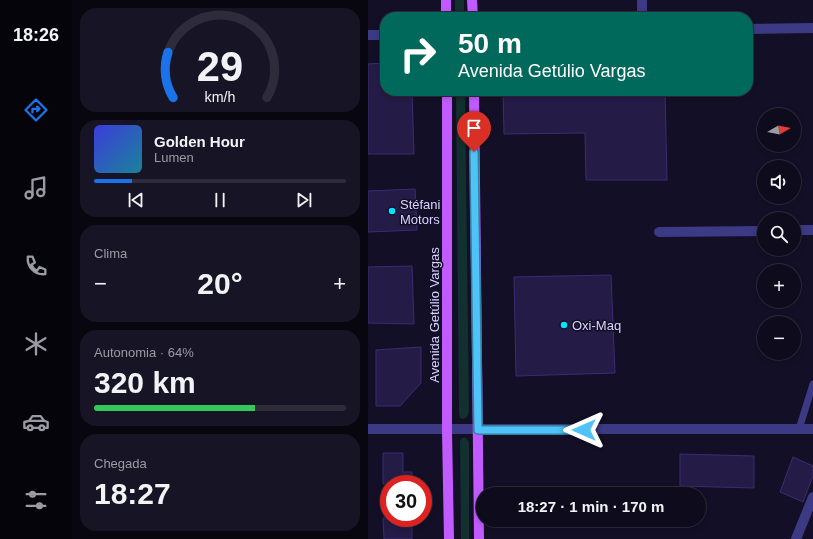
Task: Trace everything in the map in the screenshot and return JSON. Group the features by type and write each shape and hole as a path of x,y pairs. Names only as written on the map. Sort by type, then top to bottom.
{"main road":[{"path":"446,0 446,12"},
{"path":"472,0 473,12"},
{"name":"Avenida Getúlio Vargas","path":"447,96 447,431 449,539"},
{"path":"474,96 479,539"}],"street":[{"path":"642,0 642,12"},
{"path":"753,29 813,28"},
{"path":"368,35 380,35"},
{"path":"801,230 813,230"},
{"path":"659,232 757,231"},
{"path":"368,429 447,431 813,429"},
{"path":"796,539 809,518 813,497"}],"lane":[{"path":"799,429 813,384"}],"green space":[{"path":"455,0 464,0 464,12 455,12"},
{"path":"456,96 465,96 469,412 467,417 464,419 460,418"},
{"path":"464,437 469,442 469,539 461,539 460,440"}],"building":[{"path":"380,63 380,96 412,96 414,154 368,154 368,64"},
{"path":"503,96 665,96 667,180 586,180 585,133 504,134"},
{"name":"Stéfani Motors","path":"415,189 417,230 368,232 368,191"},
{"path":"412,266 414,324 368,323 368,267"},
{"name":"Oxi-Maq","path":"611,275 615,373 516,376 514,277"},
{"path":"421,347 421,383 400,406 376,406 376,350"},
{"path":"383,453 403,453 403,472 412,472 412,475 383,475"},
{"path":"680,454 754,456 754,488 680,486"},
{"path":"793,457 813,466 813,476 803,502 780,492"},
{"path":"383,527 412,527 412,539 384,539"}],"place":[{"name":"Stéfani Motors","path":"392,211"},
{"name":"Oxi-Maq","path":"564,325"}],"route":[{"path":"474,152 478,430 584,430"}]}
